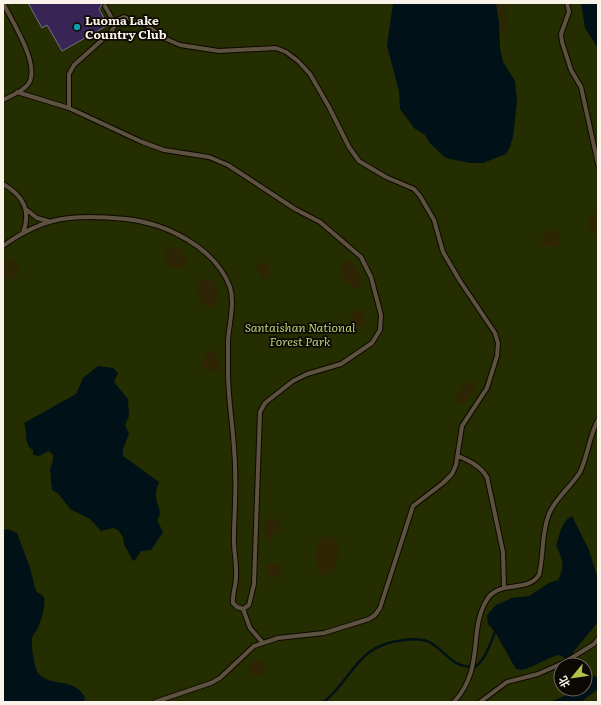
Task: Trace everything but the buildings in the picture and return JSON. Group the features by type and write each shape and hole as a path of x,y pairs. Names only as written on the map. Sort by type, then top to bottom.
{"lane":[{"path":"3,3 30,58 30,78 28,84 18,92 3,100"},
{"path":"567,3 569,12 561,34 562,42 571,70 581,87 598,164"},
{"path":"105,6 115,24"},
{"path":"68,108 69,74 74,65 111,32 115,24 124,17 148,26 172,43 180,45 219,51 276,48 286,52 310,74 329,107 349,147 359,161 386,177 414,189 420,196 434,220 443,252 460,281 495,333 498,343 497,356 487,388 462,426 458,456 452,474 443,483 413,506 380,608 375,615 324,633 290,636 254,646 220,678 211,683 155,702"},
{"path":"18,92 68,108 142,142 164,150 209,157 228,165 295,209 320,222 361,257 371,277 381,315 380,330 372,343 341,364 307,374 293,381 265,403 260,412 254,584 249,605 243,609"},
{"path":"3,184 15,192 26,209 37,218 49,221"},
{"path":"23,233 26,223 26,209"},
{"path":"3,246 23,233 49,221 70,216 94,216 138,220 183,236 201,248 223,274 230,287 232,297 228,341 228,384 233,437 236,576 232,595 233,603 237,607 243,609"},
{"path":"454,702 464,691 473,667 482,611 489,598 495,592 504,587 526,585 535,581 539,575 548,514 553,505 574,482 581,470 590,438 598,420"},
{"path":"458,456 472,462 482,470 487,477 503,552 504,587"},
{"path":"243,609 250,628 263,643"},
{"path":"480,702 507,682 538,674 566,662 594,644 598,639"}],"green space":[{"name":"Santaishan National Forest Park","path":"3,3 598,3 598,702 3,702"}],"sand":[{"path":"496,3 504,3 505,7 506,27 502,34 499,31 500,23"},
{"path":"598,211 598,234 595,234 591,231 586,221"},
{"path":"553,229 560,235 560,246 553,247 550,245 542,245 540,243 544,236 548,231"},
{"path":"171,247 178,248 183,252 188,262 183,268 175,269 165,260 164,252"},
{"path":"8,258 12,259 19,267 17,275 13,279 3,278 3,260"},
{"path":"347,260 353,265 359,275 361,283 360,286 356,288 347,284 341,270 341,265"},
{"path":"264,262 268,265 271,274 269,277 264,279 256,270 256,267"},
{"path":"205,279 213,281 219,291 217,302 210,307 204,306 198,291 199,284"},
{"path":"355,310 361,310 366,315 364,324 361,326 355,326 350,321 350,315"},
{"path":"211,351 219,358 221,369 218,372 205,370 201,364 203,355"},
{"path":"470,381 476,384 476,387 465,404 462,406 458,404 456,397 462,386"},
{"path":"270,518 277,521 280,529 272,537 267,539 263,528 265,522"},
{"path":"327,536 333,538 337,542 338,554 330,572 325,575 320,574 317,569 315,553 318,542"},
{"path":"273,562 280,567 281,570 276,577 273,578 266,573 265,570 270,563"},
{"path":"254,660 260,660 265,665 263,674 260,676 254,676 249,671 249,665"}],"shaded area":[{"path":"393,3 496,3 499,23 500,48 503,62 515,81 517,101 513,137 506,154 483,163 470,163 446,158 429,142 425,135 414,128 400,109 399,91 387,46"},
{"path":"581,3 598,3 598,48 585,28"},
{"path":"98,366 113,368 118,373 114,382 128,399 129,416 125,425 129,434 123,449 123,456 159,482 156,498 160,514 157,520 163,532 151,550 141,551 133,561 124,544 123,537 118,530 113,528 101,531 90,519 70,509 58,493 52,490 50,469 53,455 49,451 39,456 33,455 33,450 28,445 27,441 24,423 76,394 83,378"},
{"path":"572,516 589,550 598,579 598,622 573,652 576,657 563,657 557,655 526,669 516,669 495,632 488,624 487,615 496,605 512,598 529,596 549,583 558,580 562,571 562,563 556,546 563,525 568,518"},
{"path":"8,529 17,533 30,568 36,591 44,597 43,614 37,630 32,638 33,656 38,673 49,680 74,686 85,697 84,702 3,702 3,530"},
{"path":"593,675 598,678 598,689 593,693"},
{"path":"562,697 588,697 581,702 550,702"}],"waterway":[{"path":"324,702 366,655 376,648 388,643 410,639 425,640 437,647 450,659 460,665 475,667 485,656 495,632"}],"place":[{"name":"Luoma Lake Country Club","path":"77,27"}]}
